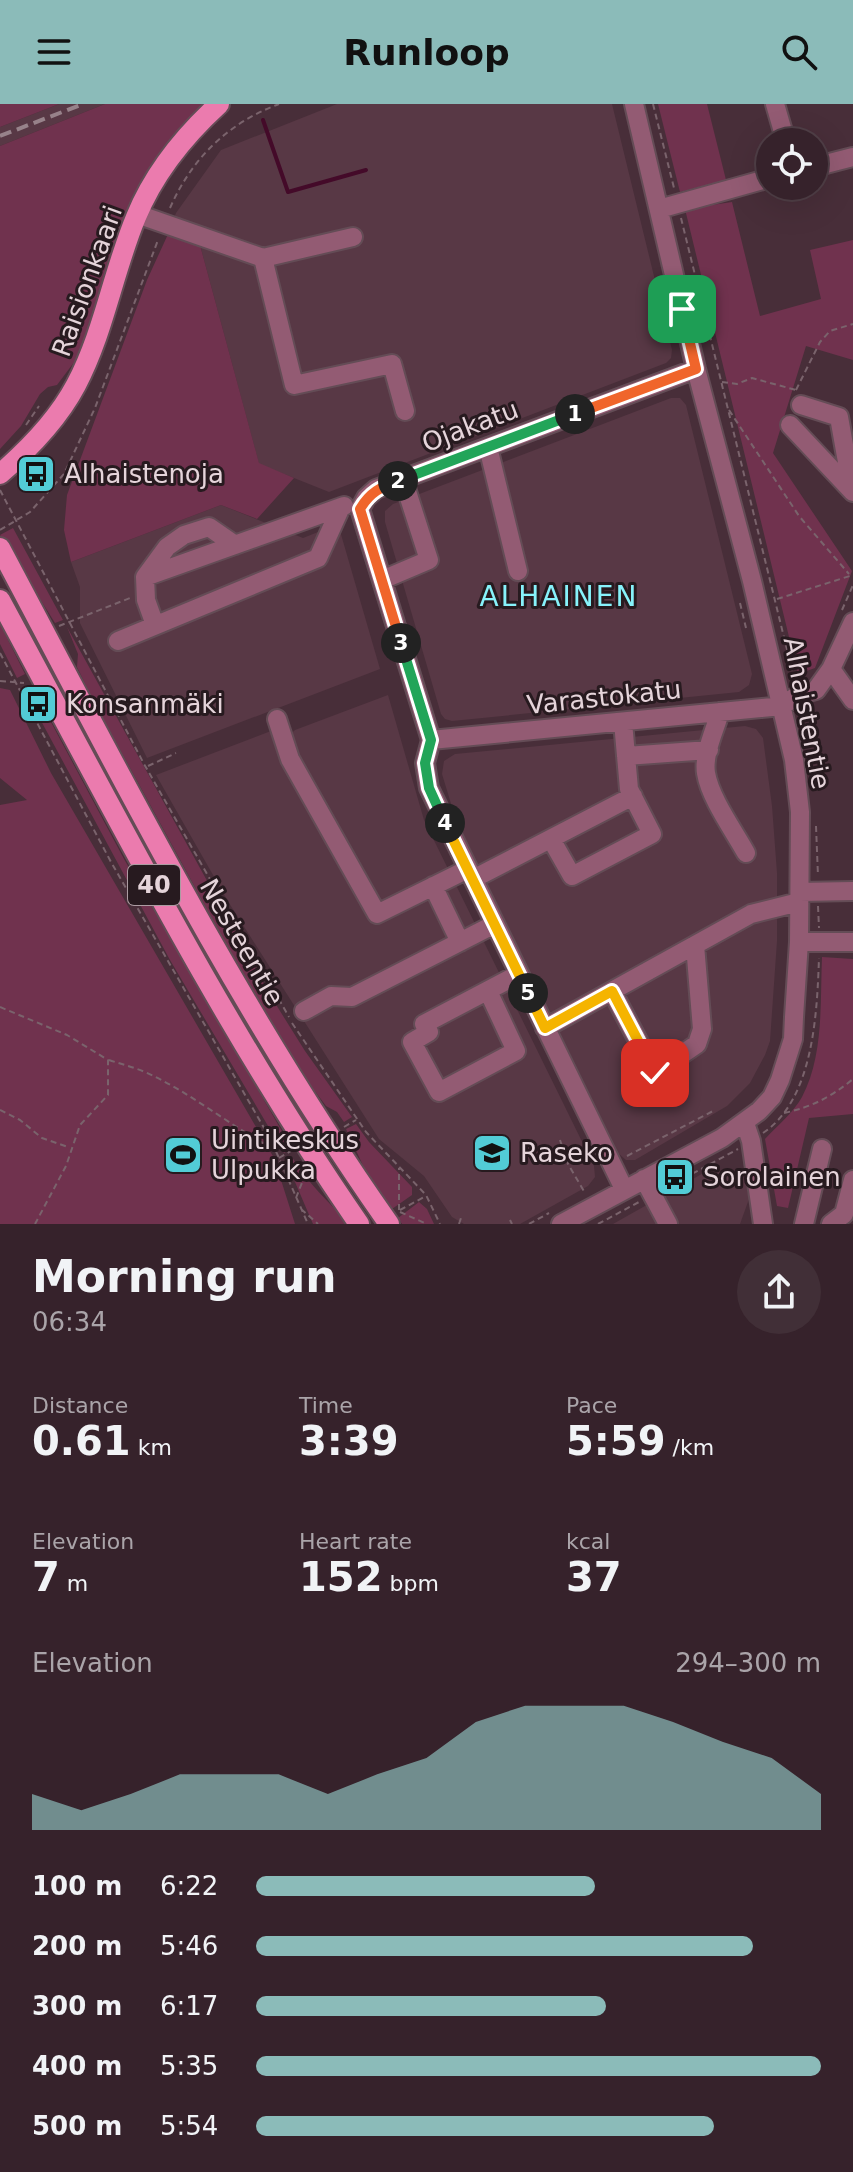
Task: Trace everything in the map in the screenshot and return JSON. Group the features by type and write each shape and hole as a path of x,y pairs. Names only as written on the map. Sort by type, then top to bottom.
{"main road":[{"name":"Raisionkaari","path":"0,474 43,431 75,388 97,337 137,214 165,163 219,104"},
{"name":"Nesteentie","path":"0,548 106,748 286,1071 394,1218"},
{"name":"Nesteentie","path":"0,600 219,1003 268,1086 359,1224"}],"street":[{"name":"Alhaistentie","path":"566,1219 745,1123 772,1097 793,1039 799,942 800,812 794,760 752,581 696,369 634,104"},
{"path":"775,104 782,128"},
{"path":"828,163 853,157"},
{"path":"659,209 756,182"},
{"path":"137,214 263,258 353,237"},
{"path":"263,258 294,385 392,364 405,411"},
{"name":"Ojakatu","path":"145,577 341,507 363,504 376,489 696,369"},
{"path":"798,398 839,417 849,444 852,491"},
{"path":"790,425 852,491"},
{"path":"488,447 518,571"},
{"path":"382,580 429,560 403,479"},
{"path":"363,504 382,580 431,740 425,763 429,788 624,1189"},
{"path":"118,641 318,558 341,507"},
{"path":"155,625 146,600 145,577 167,547 184,535 209,527 235,545"},
{"path":"782,706 798,695 816,690 831,669 853,622"},
{"path":"831,669 853,700"},
{"name":"Varastokatu","path":"431,740 782,706"},
{"path":"720,712 706,773 711,790 746,853"},
{"path":"277,719 290,759 377,914 433,886 470,874 551,839 633,796"},
{"path":"551,839 572,876 652,834 629,789 623,722"},
{"path":"626,756 709,750"},
{"path":"433,886 460,942"},
{"path":"545,1028 751,914 800,897 853,891"},
{"path":"304,1011 331,996 352,997 495,924"},
{"path":"799,942 853,942"},
{"path":"612,991 655,1073 697,1044 702,1029 695,945"},
{"path":"488,991 516,1051 439,1092 412,1042 429,1032 424,1024 519,974"},
{"path":"745,1123 751,1141 763,1224"},
{"path":"804,1224 822,1149"},
{"path":"644,1179 668,1224"},
{"path":"843,1216 853,1180"}],"path":[{"path":"0,530 16,522 44,500 64,474 81,441 171,205 182,185 213,143 240,122 279,104"},
{"path":"721,382 737,384 752,378 798,398 820,342 830,331 853,324"},
{"path":"727,405 799,516 851,575 776,599"},
{"path":"36,474 54,488"},
{"path":"0,490 146,766 274,994 357,1119 426,1195 440,1224"},
{"path":"739,597 746,629"},
{"path":"58,626 68,621"},
{"path":"0,653 111,862 274,1149 308,1224"},
{"path":"0,681 29,685"},
{"path":"146,766 176,753"},
{"path":"0,1007 67,1035 108,1060 143,1071 274,1149"},
{"path":"35,1224 50,1199 80,1125 108,1095 108,1060"},
{"path":"783,1113 811,1107 853,1079"},
{"path":"0,1110 20,1120 42,1138 71,1148"},
{"path":"611,1163 713,1111"},
{"path":"342,1128 357,1119"},
{"path":"560,1140 568,1164 585,1193 592,1189"},
{"path":"278,1159 292,1151"},
{"path":"394,1218 399,1168"},
{"path":"296,1198 306,1174"},
{"path":"394,1218 426,1195"},
{"path":"300,1208 318,1224"},
{"path":"394,1218 427,1224"},
{"path":"459,1224 461,1218"},
{"path":"529,1224 566,1219"}],"shaded area":[{"path":"0,104 59,104 0,127"},
{"path":"59,104 105,104 0,146 0,127"},
{"path":"105,104 206,104 122,227 78,357 57,385 48,387 40,394 21,426 0,449 0,146"},
{"path":"337,104 612,104 672,350 671,358 666,363 329,492 259,464 200,245 169,232 176,213 221,150"},
{"path":"658,104 707,104 726,180 680,192"},
{"path":"732,202 760,316 821,299 810,250 853,240 853,360 806,346 773,453 852,571 815,668 798,674 685,209"},
{"path":"169,232 200,245 259,463 294,478 257,519 221,505 71,562 64,530 67,495 147,280"},
{"path":"671,398 680,398 686,405 752,674 749,685 739,692 452,721 445,719 385,522 385,511 393,504"},
{"path":"221,505 303,538 338,524 380,669 147,758 80,623 80,587 71,562"},
{"path":"13,528 63,620 55,623 0,535"},
{"path":"0,624 25,674 17,678 0,644"},
{"path":"67,627 270,995 352,1117 344,1122 337,1112 326,1106 294,1063 257,1001 92,698 77,667 78,654"},
{"path":"0,688 10,690 51,773 274,1158 295,1224 0,1224 0,805 27,800 0,778"},
{"path":"29,691 52,724 124,859 283,1133 289,1150 284,1153 170,960 26,693"},
{"path":"388,695 424,820 594,1166 595,1177 588,1186 520,1224 464,1224 452,1217 424,1176 379,1139 229,903 156,775 271,731 278,746 295,730"},
{"path":"71,705 322,1138 317,1142 293,1111 239,1022 66,706"},
{"path":"745,726 756,729 763,738 772,806 777,873 777,941 770,1041 750,1083 727,1106 635,1160 626,1160 619,1154 456,820 442,774 444,761 455,754"},
{"path":"822,957 853,959 853,1114 809,1118 788,1208 777,1206 765,1139 795,1108 809,1081 820,1028"},
{"path":"356,1124 412,1187 412,1195 392,1209 367,1174 346,1129"},
{"path":"292,1157 311,1184 348,1224 313,1224 286,1161"},
{"path":"707,1171 744,1172 749,1199 740,1224 613,1224"},
{"path":"419,1202 427,1209 434,1224 402,1224 398,1218"}],"waterway":[{"path":"263,120 288,192 366,170"}],"railway":[{"path":"0,136 83,104"}],"place":[{"name":"Alhaistenoja","path":"36,474"},
{"name":"Konsanmäki","path":"38,704"},
{"name":"Raseko","path":"492,1153"},
{"name":"Uintikeskus Ulpukka","path":"183,1155"},
{"name":"Sorolainen","path":"675,1177"}],"district":[{"name":"ALHAINEN","path":"559,596"}],"route":[{"path":"655,1073 612,991 545,1028 429,788 425,763 431,740 360,509 376,489 696,369 682,309"}]}
